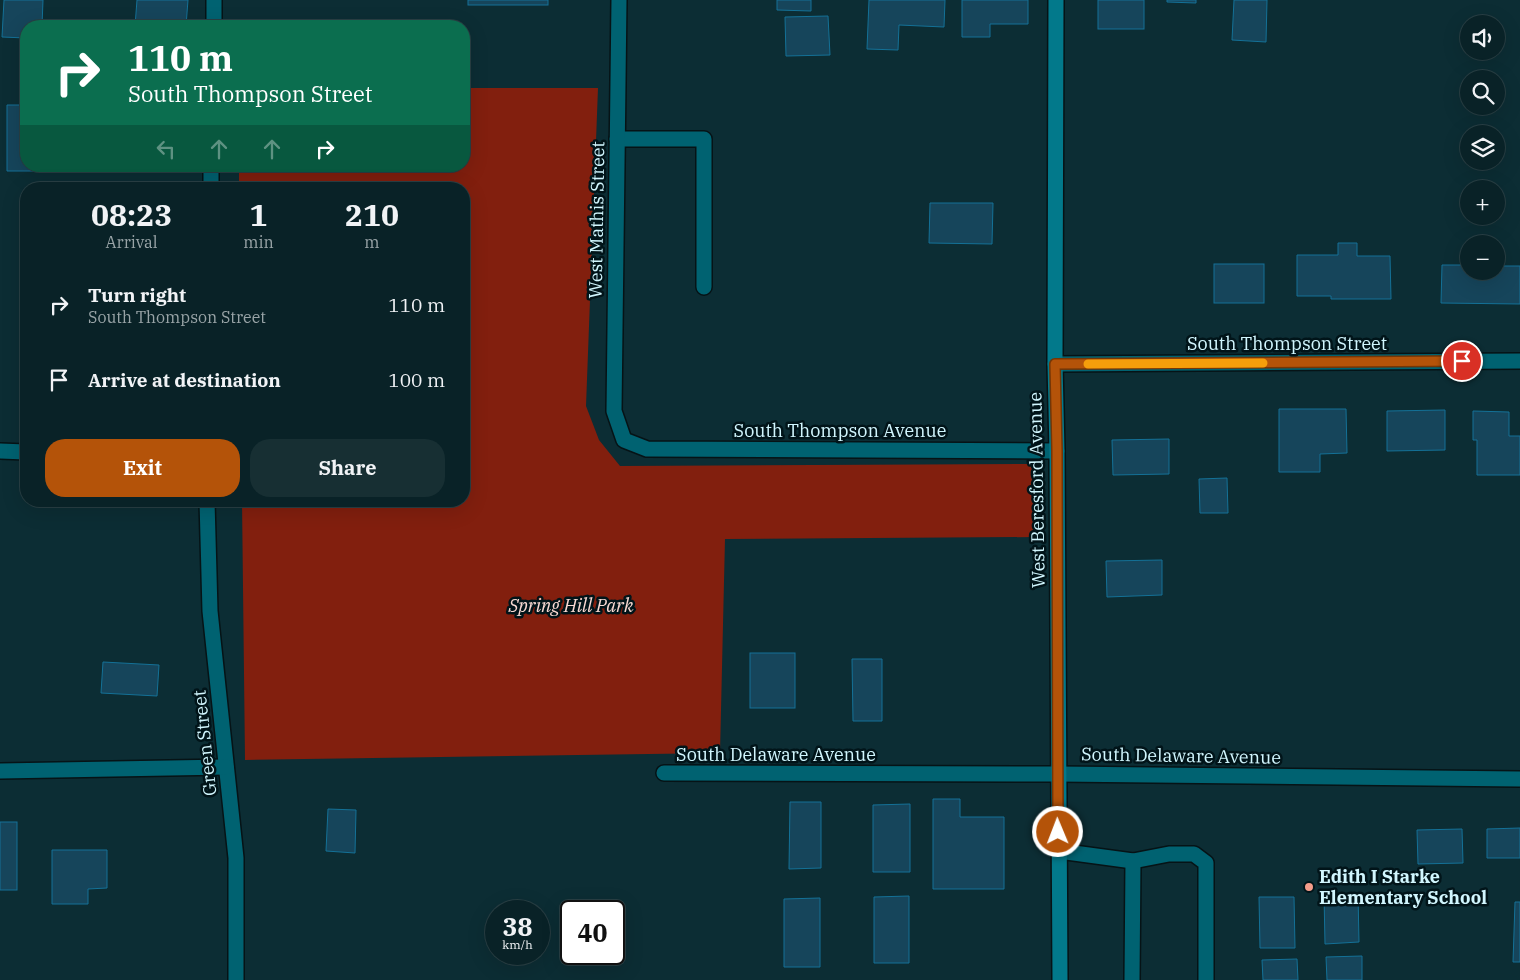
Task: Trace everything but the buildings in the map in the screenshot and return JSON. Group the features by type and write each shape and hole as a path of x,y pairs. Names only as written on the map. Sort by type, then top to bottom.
{"street":[{"path":"214,0 214,20"},
{"name":"West Mathis Street","path":"619,0 614,411 624,440"},
{"name":"West Beresford Avenue","path":"1056,0 1055,364 1060,980"},
{"path":"617,139 704,139 704,287"},
{"name":"South Thompson Street","path":"1055,364 1520,361"},
{"name":"South Thompson Avenue","path":"624,440 648,449 1057,451"},
{"path":"0,451 20,452"},
{"name":"Green Street","path":"207,507 210,611 236,858 236,980"},
{"path":"0,771 226,767"},
{"name":"South Delaware Avenue","path":"664,773 1518,778"},
{"path":"1059,851 1133,862 1168,854 1194,854 1206,863 1206,980"},
{"path":"1132,980 1133,862"}],"green space":[{"name":"Spring Hill Park","path":"470,88 598,88 586,406 599,440 620,466 1038,464 1037,537 725,539 720,753 245,760 242,507 470,507 470,182 239,182 239,172 470,172"}],"slow traffic":[{"path":"1088,364 1263,363"}],"place":[{"name":"Edith I Starke Elementary School","path":"1309,887"}],"route":[{"path":"1058,832 1055,364 1462,361"}]}
